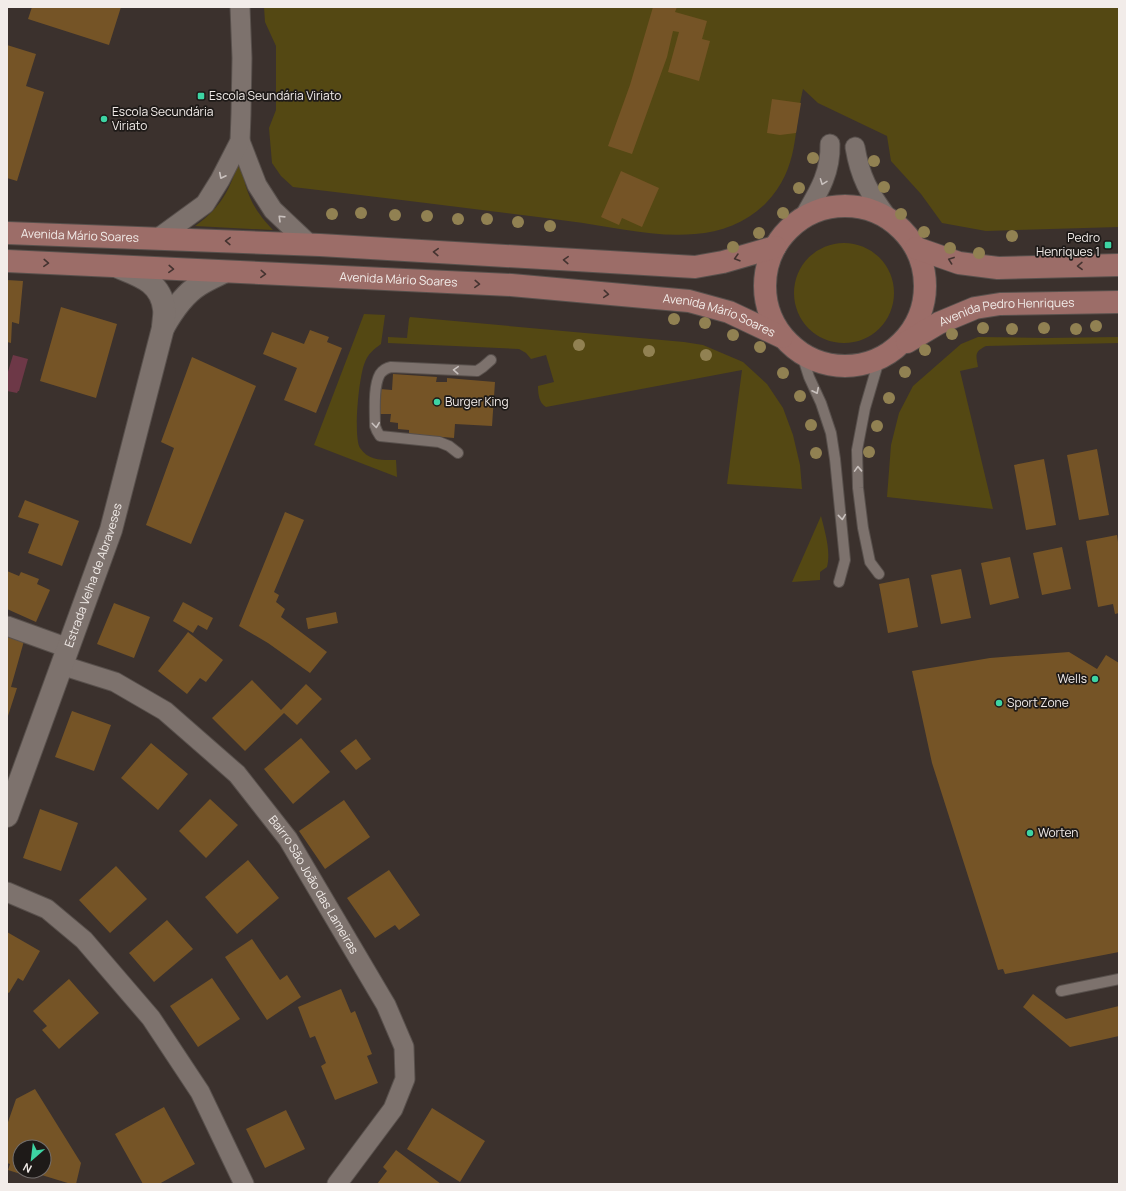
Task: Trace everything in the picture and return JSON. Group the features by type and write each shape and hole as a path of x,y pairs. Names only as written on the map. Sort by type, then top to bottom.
{"main road":[{"path":"845,206 867,209 886,217 903,231 916,248 925,272 926,299 917,324 901,345 879,360 853,367 847,367 827,365 802,355 782,337 770,316 765,293 766,270 775,248 787,230 804,217 824,209 845,206"},
{"name":"Avenida Mário Soares","path":"7,233 309,244 695,267 723,262 775,248"},
{"path":"916,248 959,263 998,268 1119,265"},
{"name":"Avenida Mário Soares","path":"7,261 511,285 689,301 729,312 782,337"},
{"name":"Avenida Pedro Henriques","path":"901,345 939,323 975,308 1000,304 1119,302"}],"street":[{"path":"240,7 242,58 240,141 258,185 273,210 309,244"},
{"path":"157,239 205,204 220,180 240,141"},
{"path":"804,217 819,192 827,172 831,159 830,144"},
{"path":"855,147 861,171 868,189 886,217"},
{"path":"118,267 142,277 153,284 160,295 164,309 163,328"},
{"path":"163,328 174,310 186,296 198,286 224,272"},
{"path":"1076,303 1119,313"},
{"name":"Estrada Velha de Abraveses","path":"7,816 110,530 163,328"},
{"name":"Bairro São João das Lameiras","path":"7,626 64,657 115,682 166,711 237,774 288,839 386,1005 404,1047 405,1079 393,1109 337,1184"},
{"path":"7,892 47,909 84,940 151,1018 200,1092 244,1184"}],"lane":[{"path":"802,355 809,377 822,402 831,433 836,465 845,560 839,582"},
{"path":"458,453 449,446 439,442 380,436 376,431 375,426 377,384 380,374 385,369 391,367 477,371 491,360"},
{"path":"879,360 864,408 857,450 858,488 862,528 870,562 879,574"},
{"path":"1061,991 1119,979"}],"shaded area":[{"path":"264,7 1119,7 1119,227 986,231 942,223 921,194 891,161 887,136 818,103 803,89 794,149 785,176 777,190 759,210 751,216 734,225 705,233 680,235 648,233 584,223 293,187 281,176 272,163 269,128 276,110 276,46 265,22"},
{"path":"240,158 244,179 250,197 259,213 273,230 195,226 212,212 224,196 233,179"},
{"path":"844,243 863,247 880,257 890,274 894,293 890,312 880,329 863,339 844,343 825,339 808,329 798,312 794,293 798,274 808,257 825,247"},
{"path":"364,314 385,315 381,344 366,359 363,369 357,419 358,441 360,448 372,458 381,460 396,460 397,477 314,445"},
{"path":"410,317 684,342 703,345 743,362 767,384 783,408 793,435 800,465 802,489 727,484 742,370 546,407 540,401 538,386 554,382 546,355 531,359 526,353 519,349 388,343 388,337 407,338"},
{"path":"978,337 1119,337 1119,343 986,346 982,348 977,354 978,367 960,371 993,509 887,497 891,445 899,413 913,386 961,344"},
{"path":"13,355 28,359 19,391 17,393 7,391 7,375"},
{"path":"821,516 828,548 827,567 820,572 820,580 792,582"}],"building":[{"path":"32,7 121,7 109,45 28,19"},
{"path":"653,7 677,7 675,12 707,21 702,39 710,41 699,81 668,72 679,32 673,31 667,57 632,154 608,146 630,85"},
{"path":"7,45 36,54 26,86 44,92 17,181 7,178"},
{"path":"772,99 801,103 796,133 780,135 767,133"},
{"path":"621,171 659,188 642,227 622,218 619,225 601,217"},
{"path":"7,280 23,281 19,324 12,322 11,343 7,342"},
{"path":"61,307 117,324 96,398 40,381"},
{"path":"310,330 329,337 327,342 342,348 316,413 284,400 297,368 263,354 272,332 304,344"},
{"path":"192,357 256,386 191,544 146,525 174,448 161,442"},
{"name":"Burger King","path":"393,374 437,377 436,382 447,382 447,378 495,382 492,426 455,424 454,438 409,434 409,430 398,429 398,423 390,422 391,414 379,414 380,389 392,390"},
{"path":"1097,449 1109,515 1079,520 1067,455"},
{"path":"1044,459 1056,525 1026,530 1014,465"},
{"path":"25,500 79,521 62,566 28,553 39,524 18,517"},
{"path":"285,512 304,520 274,592 279,595 276,602 285,609 281,617 327,652 310,673 268,643 239,626"},
{"path":"1117,535 1119,549 1119,613 1115,614 1113,604 1098,607 1086,541"},
{"path":"1062,547 1071,589 1042,595 1033,553"},
{"path":"1010,557 1019,598 990,605 981,563"},
{"path":"961,569 971,618 941,624 931,575"},
{"path":"7,571 19,576 21,572 39,579 37,584 50,590 36,622 7,609"},
{"path":"909,578 918,627 888,633 879,584"},
{"path":"183,602 213,618 207,630 198,625 193,633 173,621"},
{"path":"114,603 150,617 134,658 97,644"},
{"path":"336,612 338,623 308,629 306,618"},
{"path":"188,632 223,660 206,682 200,678 187,694 158,671"},
{"path":"7,636 24,641 11,687 17,688 7,719"},
{"name":"Worten","path":"1069,652 1097,669 1106,655 1119,663 1119,952 1005,974 1003,969 998,970 932,763 912,671 990,658"},
{"path":"252,680 281,710 306,684 322,699 297,725 284,713 245,751 212,718"},
{"path":"72,711 111,725 94,771 55,757"},
{"path":"301,738 330,772 293,804 264,769"},
{"path":"356,739 371,759 356,770 340,751"},
{"path":"151,743 188,774 158,810 121,778"},
{"path":"210,799 238,825 206,858 179,831"},
{"path":"344,800 370,837 325,869 299,831"},
{"path":"40,809 78,823 61,871 23,858"},
{"path":"248,860 279,898 237,934 205,897"},
{"path":"116,866 147,899 110,933 79,900"},
{"path":"389,870 420,915 399,930 395,925 375,938 347,898"},
{"path":"167,920 193,949 154,982 129,953"},
{"path":"7,932 40,951 23,981 18,978 9,993 7,992"},
{"path":"252,939 280,980 287,975 301,997 267,1020 225,957"},
{"path":"212,978 240,1019 198,1047 170,1006"},
{"path":"69,979 99,1013 59,1049 42,1030 47,1026 33,1011"},
{"path":"341,989 351,1013 355,1011 372,1054 367,1056 378,1083 335,1100 321,1066 326,1063 315,1036 310,1038 298,1007"},
{"path":"1033,994 1066,1019 1119,1006 1119,1036 1070,1047 1023,1007"},
{"path":"35,1089 81,1163 76,1184 52,1178 52,1139 12,1139 12,1171 8,1170 10,1164 7,1163 7,1125 16,1099"},
{"path":"164,1107 195,1164 159,1184 143,1184 115,1134"},
{"path":"432,1108 485,1141 460,1182 407,1149"},
{"path":"286,1110 305,1149 265,1168 246,1129"},
{"path":"396,1150 441,1184 377,1184 387,1171 383,1167"}],"place":[{"name":"Escola Seundária Viriato","path":"201,96"},
{"name":"Escola Secundária Viriato","path":"104,119"},
{"name":"Pedro Henriques 1","path":"1108,245"},
{"name":"Burger King","path":"437,402"},
{"name":"Wells","path":"1095,679"},
{"name":"Sport Zone","path":"999,703"},
{"name":"Worten","path":"1030,833"}]}
